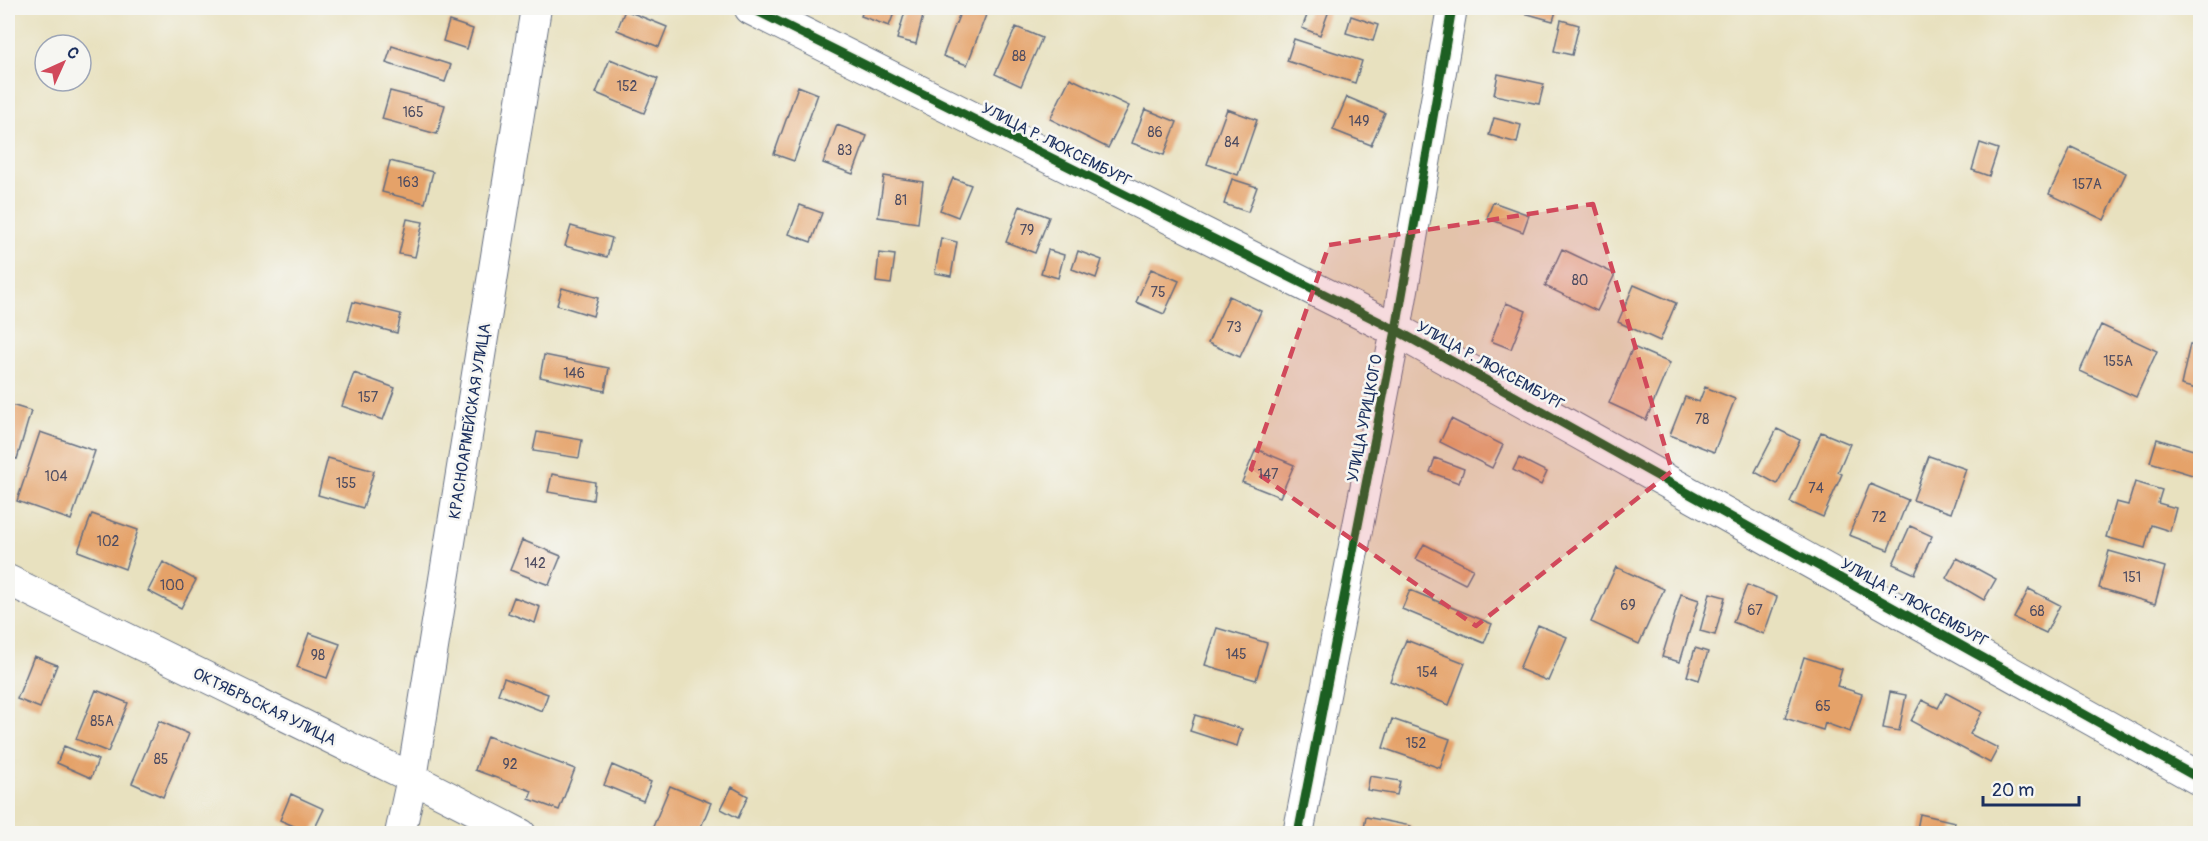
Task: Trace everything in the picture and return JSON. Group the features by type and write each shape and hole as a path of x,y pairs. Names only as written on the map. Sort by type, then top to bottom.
{"street":[{"name":"КРАСНОАРМЕЙСКАЯ УЛИЦА","path":"399,834 412,778 536,8"},
{"name":"УЛИЦА Р. ЛЮКСЕМБУРГ","path":"751,8 1396,330 2200,778"},
{"name":"УЛИЦА УРИЦКОГО","path":"1298,834 1396,330 1452,8"},
{"name":"ОКТЯБРЬСКАЯ УЛИЦА","path":"8,580 412,778 521,834"}],"highlighted area":[{"path":"1593,204 1672,471 1476,626 1251,469 1329,245"}],"building":[{"path":"864,8 896,8 889,26 861,16"},
{"path":"906,8 925,8 916,44 897,39"},
{"path":"962,8 986,15 967,65 943,56"},
{"path":"1310,8 1330,8 1320,35 1302,28"},
{"path":"1506,8 1557,8 1553,21"},
{"path":"625,10 667,27 659,47 617,30"},
{"path":"1351,16 1378,25 1373,41 1346,33"},
{"path":"1561,20 1579,25 1572,55 1554,51"},
{"path":"449,21 473,29 467,49 443,41"},
{"path":"1016,27 1042,38 1021,86 995,74"},
{"path":"1294,39 1362,61 1355,83 1287,61"},
{"path":"392,46 451,65 445,82 386,63"},
{"path":"610,59 658,79 644,113 596,93"},
{"path":"1498,74 1544,84 1539,104 1494,95"},
{"path":"1070,78 1129,106 1108,148 1050,119"},
{"path":"798,86 818,94 794,161 774,154"},
{"path":"390,91 445,105 437,134 382,119"},
{"path":"1347,97 1385,113 1371,145 1333,130"},
{"path":"1145,109 1177,122 1164,155 1132,143"},
{"path":"1227,109 1257,120 1238,175 1207,164"},
{"path":"1494,118 1521,125 1517,143 1489,135"},
{"path":"837,125 867,136 853,174 823,163"},
{"path":"1980,143 1998,149 1989,176 1972,170"},
{"path":"2071,147 2126,173 2104,220 2049,194"},
{"path":"390,161 433,172 425,203 382,192"},
{"path":"884,176 923,182 918,223 878,217"},
{"path":"953,178 971,185 958,217 940,210"},
{"path":"1232,179 1257,187 1248,212 1224,204"},
{"path":"1493,202 1529,215 1523,232 1487,218"},
{"path":"800,205 822,213 811,242 789,234"},
{"path":"1020,206 1049,217 1035,253 1006,242"},
{"path":"407,219 423,222 415,257 399,254"},
{"path":"571,226 612,238 607,257 565,246"},
{"path":"941,238 957,242 951,276 935,273"},
{"path":"1562,249 1615,274 1597,311 1545,286"},
{"path":"1048,250 1064,255 1058,278 1041,273"},
{"path":"1078,251 1102,260 1096,278 1072,269"},
{"path":"879,253 895,255 891,284 876,282"},
{"path":"1151,269 1179,281 1164,314 1136,302"},
{"path":"1634,285 1676,303 1660,341 1618,322"},
{"path":"562,288 598,298 593,316 557,305"},
{"path":"1229,296 1261,311 1240,357 1208,343"},
{"path":"353,302 401,314 397,333 348,320"},
{"path":"1506,303 1526,311 1511,349 1491,341"},
{"path":"2101,325 2157,351 2136,397 2080,371"},
{"path":"2190,344 2200,347 2200,390 2181,385"},
{"path":"1633,347 1670,363 1646,420 1609,403"},
{"path":"544,355 609,368 605,391 540,377"},
{"path":"354,373 395,388 383,420 342,406"},
{"path":"1705,387 1735,399 1714,452 1670,435 1685,397 1699,402"},
{"path":"8,404 31,411 17,459 8,457"},
{"path":"1451,419 1503,445 1492,468 1440,442"},
{"path":"1777,429 1800,440 1777,484 1755,472"},
{"path":"40,432 95,451 71,520 17,501"},
{"path":"537,432 582,440 579,458 533,451"},
{"path":"1821,432 1850,444 1838,472 1842,474 1823,517 1790,502"},
{"path":"2157,439 2200,452 2199,477 2150,462"},
{"path":"1256,449 1294,465 1280,497 1242,482"},
{"path":"1929,456 1966,469 1951,513 1913,500"},
{"path":"328,458 374,471 363,508 318,495"},
{"path":"1435,458 1464,469 1459,483 1430,472"},
{"path":"1519,458 1547,472 1541,485 1513,470"},
{"path":"552,474 595,482 593,500 548,492"},
{"path":"2135,482 2162,490 2158,503 2176,508 2170,531 2151,525 2145,548 2106,537 2116,502 2128,505"},
{"path":"1870,484 1908,500 1888,550 1849,535"},
{"path":"92,514 138,530 125,569 78,551"},
{"path":"1910,526 1932,536 1915,574 1893,564"},
{"path":"522,540 561,556 549,585 510,570"},
{"path":"1424,544 1473,569 1465,584 1416,559"},
{"path":"2109,551 2165,567 2155,604 2099,588"},
{"path":"1957,558 1996,579 1984,600 1946,578"},
{"path":"163,562 196,580 181,608 148,591"},
{"path":"1616,567 1664,589 1639,644 1591,622"},
{"path":"1747,585 1777,597 1764,634 1733,622"},
{"path":"2029,589 2060,605 2046,633 2014,618"},
{"path":"1410,590 1492,624 1484,643 1402,609"},
{"path":"1710,593 1725,597 1715,635 1700,631"},
{"path":"1681,594 1699,600 1680,662 1662,657"},
{"path":"514,597 540,607 535,623 508,613"},
{"path":"1538,625 1567,637 1548,681 1519,669"},
{"path":"1217,628 1267,643 1256,680 1205,665"},
{"path":"309,633 340,644 327,678 297,667"},
{"path":"1406,640 1465,663 1449,705 1390,681"},
{"path":"1695,648 1708,652 1699,680 1687,676"},
{"path":"34,656 57,665 40,708 17,699"},
{"path":"1804,657 1842,669 1837,686 1862,694 1850,732 1825,723 1823,730 1785,718"},
{"path":"504,678 548,694 542,711 498,694"},
{"path":"96,690 128,703 108,752 76,739"},
{"path":"1890,692 1906,695 1899,731 1883,728"},
{"path":"1946,693 1982,712 1970,734 1998,748 1990,763 1911,721 1922,700 1938,708"},
{"path":"1195,715 1242,729 1237,746 1190,731"},
{"path":"1392,719 1450,739 1440,768 1383,748"},
{"path":"159,721 189,734 163,797 132,783"},
{"path":"487,736 575,769 559,810 529,799 532,791 475,770"},
{"path":"64,746 98,760 91,778 57,763"},
{"path":"612,765 651,782 643,801 604,785"},
{"path":"1370,776 1400,781 1397,795 1367,790"},
{"path":"670,786 711,803 698,834 650,834"},
{"path":"732,787 748,796 738,818 721,809"},
{"path":"291,794 324,809 312,834 280,820"},
{"path":"1920,814 1955,822 1953,834 1916,834"},
{"path":"1366,817 1411,826 1410,834 1363,834"}],"cycle path":[{"path":"751,8 1396,330 2200,779"},
{"path":"1298,834 1396,330 1452,8"}]}
